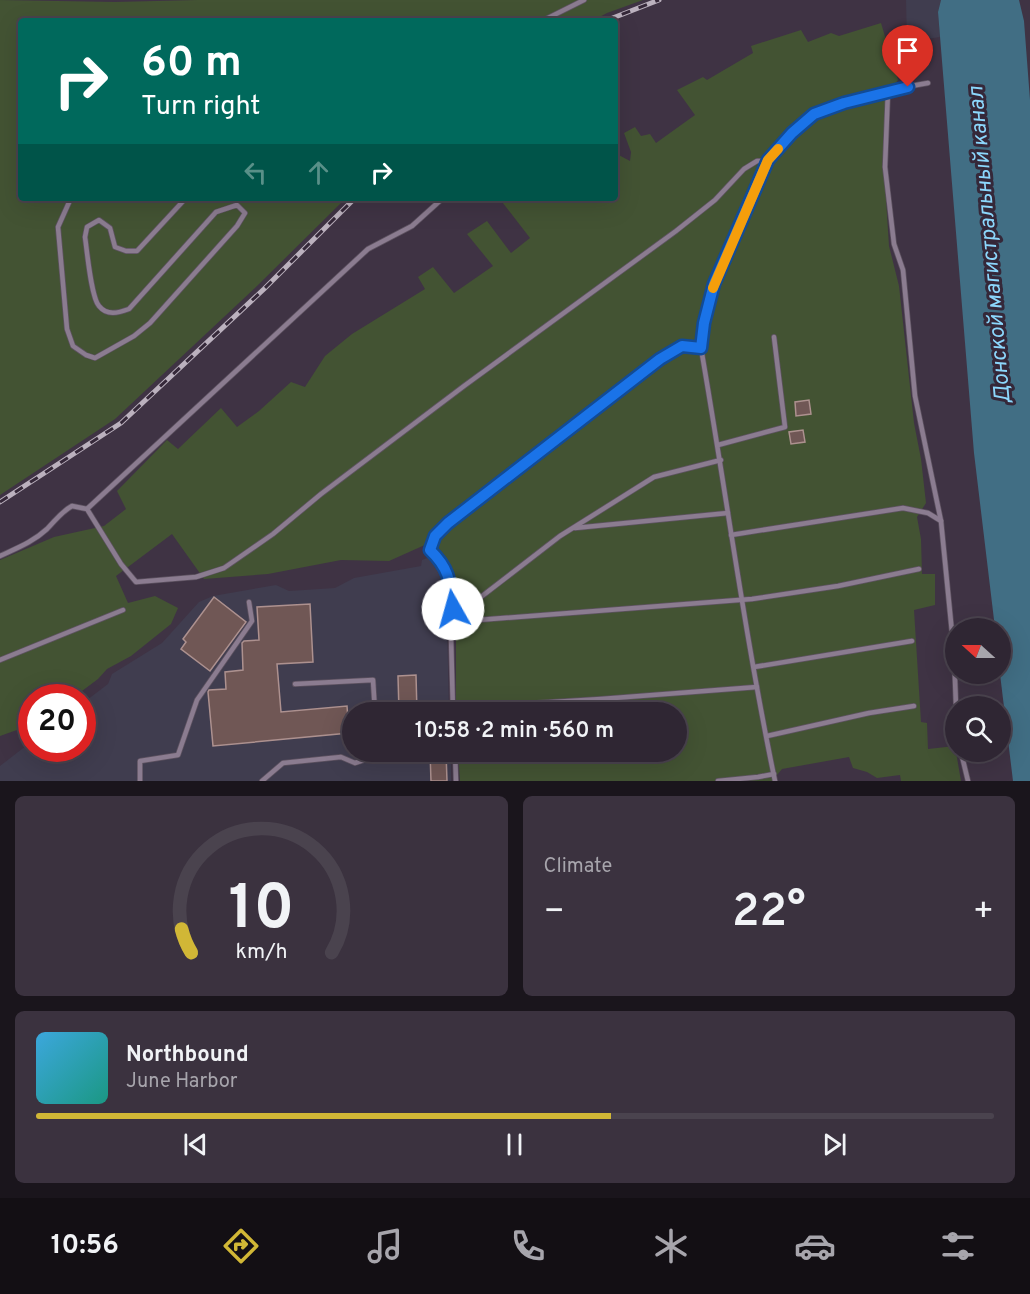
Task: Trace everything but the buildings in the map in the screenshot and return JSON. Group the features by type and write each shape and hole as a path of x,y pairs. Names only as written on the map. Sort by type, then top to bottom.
{"lane":[{"path":"548,18 584,0"},
{"path":"775,781 731,535 721,460 701,348 704,323 714,284 768,160 792,133 814,114 888,90 928,83"},
{"path":"888,90 885,167 894,244 903,270 915,396 941,521 954,653 956,696"},
{"path":"87,508 121,564 136,582 196,577 224,568 273,534 321,494 532,334 676,231 715,200 744,169 757,161 768,160"},
{"path":"70,201 58,227 68,329 73,346 95,358 134,336 150,323 237,226 245,213 237,205 216,212 129,309 119,313 109,313 98,306 85,237 87,227 99,220 110,228 115,247 126,251 137,251 183,201"},
{"path":"87,508 368,249 412,226 440,201"},
{"path":"718,445 785,427 774,337"},
{"path":"453,702 451,636 453,609 450,577 441,560 430,550 435,536 448,523 660,359 682,346 701,348"},
{"path":"453,609 477,600 572,528 654,477 721,460"},
{"path":"0,556 27,544 46,530 62,512 72,506 87,508"},
{"path":"731,535 903,508 928,513 941,521"},
{"path":"572,528 728,513"},
{"path":"452,622 752,599 838,586 920,569"},
{"path":"140,781 140,760 178,755 197,700 252,621 249,602"},
{"path":"0,660 123,610"},
{"path":"754,667 912,640"},
{"path":"295,684 373,680 374,702"},
{"path":"561,702 757,687"},
{"path":"767,736 868,713 914,706"},
{"path":"262,781 283,763 342,757"},
{"path":"455,762 456,781"},
{"path":"963,762 968,781"},
{"path":"718,781 774,774"}],"shaded area":[{"name":"Донской магистральный канал","path":"906,0 941,0 938,12 940,37 907,42"},
{"path":"430,557 442,571 451,611 447,619 449,702 342,702 342,762 451,762 451,781 0,781 0,766 18,752 18,762 96,762 96,693 108,684 112,674 162,643 199,602 213,596 276,585 289,591 335,588 354,578 421,566 422,560"}],"green space":[{"path":"0,0 115,2 643,0 598,18 18,18 18,201 343,201 257,286 115,419 0,495"},
{"path":"881,23 898,80 886,96 883,153 889,246 899,286 914,423 926,503 917,517 921,539 922,574 935,574 935,605 914,610 921,722 927,723 928,749 945,747 945,762 958,762 961,781 901,781 900,775 877,778 853,768 849,757 782,769 772,781 460,781 459,762 687,762 687,702 456,702 458,603 452,571 437,552 437,544 427,544 389,561 341,560 268,574 204,579 172,534 116,576 128,603 155,596 178,608 171,624 131,656 107,669 91,684 18,684 18,730 0,736 0,560 54,537 104,526 126,509 117,491 167,440 178,449 221,408 237,427 291,382 305,387 325,356 352,334 425,289 418,277 433,267 454,293 493,266 467,234 487,221 511,253 530,238 501,201 618,201 618,155 630,161 631,152 624,133 635,127 641,136 650,134 656,143 695,115 677,90 703,77 707,80 753,53 751,46 801,30 808,42 831,33 839,36"}],"water":[{"path":"941,0 1019,0 1024,21 1030,100 1030,781 1013,781 1011,762 1011,696 1003,696 1001,684 1011,684 1011,618 994,618 974,453 938,12"}],"railway":[{"path":"613,18 659,0"},
{"path":"0,502 121,423 264,289 352,201"}],"slow traffic":[{"path":"713,288 768,160 778,149"}],"route":[{"path":"453,609 450,577 441,560 430,550 435,536 448,523 660,359 682,346 701,348 704,323 714,284 768,160 792,133 814,114 888,90 908,87"}]}
